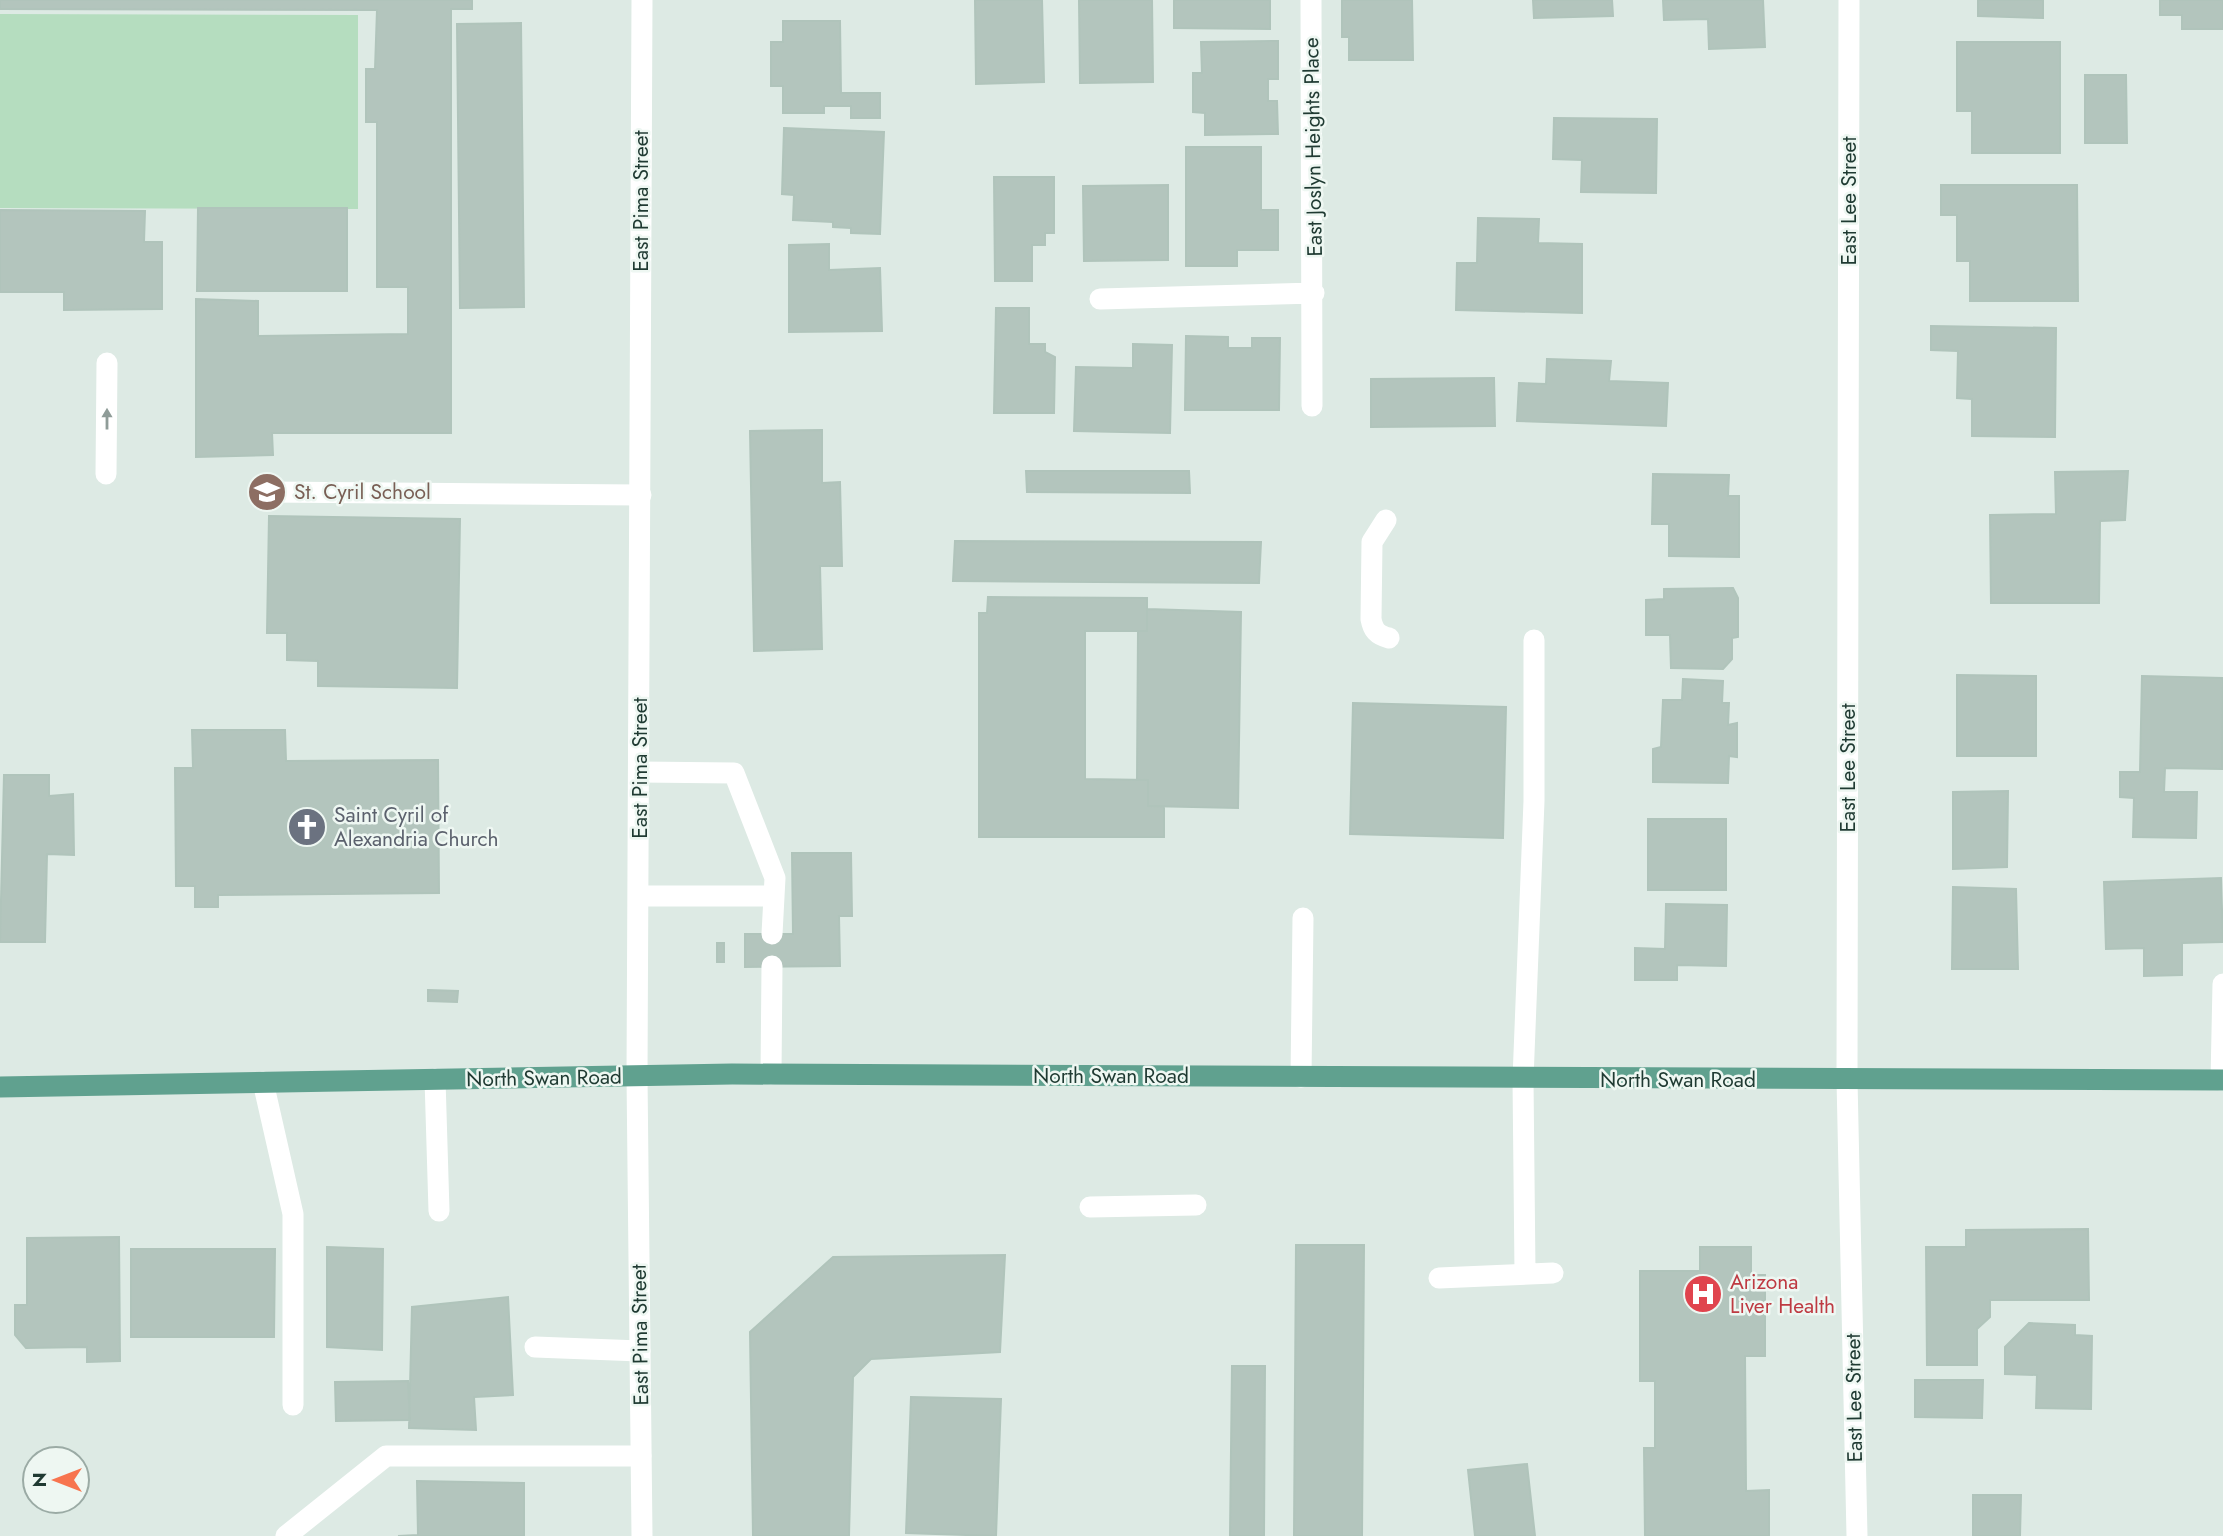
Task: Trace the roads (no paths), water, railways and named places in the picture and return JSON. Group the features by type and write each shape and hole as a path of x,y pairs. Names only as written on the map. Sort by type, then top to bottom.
{"main road":[{"name":"North Swan Road","path":"0,1087 771,1074 2222,1080"}],"street":[{"name":"East Pima Street","path":"642,0 638,1076 642,1536"},
{"name":"East Joslyn Heights Place","path":"1311,0 1314,293 1312,406"},
{"name":"East Lee Street","path":"1849,0 1847,1080 1857,1536"},
{"path":"1100,299 1314,293"},
{"path":"106,474 107,363"},
{"path":"268,492 641,495"},
{"path":"1386,520 1372,542 1371,618 1373,628 1379,635 1388,638"},
{"path":"1525,1272 1523,1079 1534,802 1534,640"},
{"path":"639,772 734,773 775,878 772,934"},
{"path":"639,896 774,896"},
{"path":"1301,1077 1303,918"},
{"path":"771,1074 772,966"},
{"path":"2222,1080 2223,984"},
{"path":"435,1079 439,1211"},
{"path":"263,1082 293,1214 293,1405"},
{"path":"1090,1207 1196,1205"},
{"path":"1439,1278 1525,1272 1553,1273"},
{"path":"535,1347 639,1351"},
{"path":"286,1536 386,1456 641,1456"}],"place":[{"name":"St. Cyril School","path":"267,492"},
{"name":"Saint Cyril of Alexandria Church","path":"307,827"},
{"name":"Arizona Liver Health","path":"1703,1294"}]}
